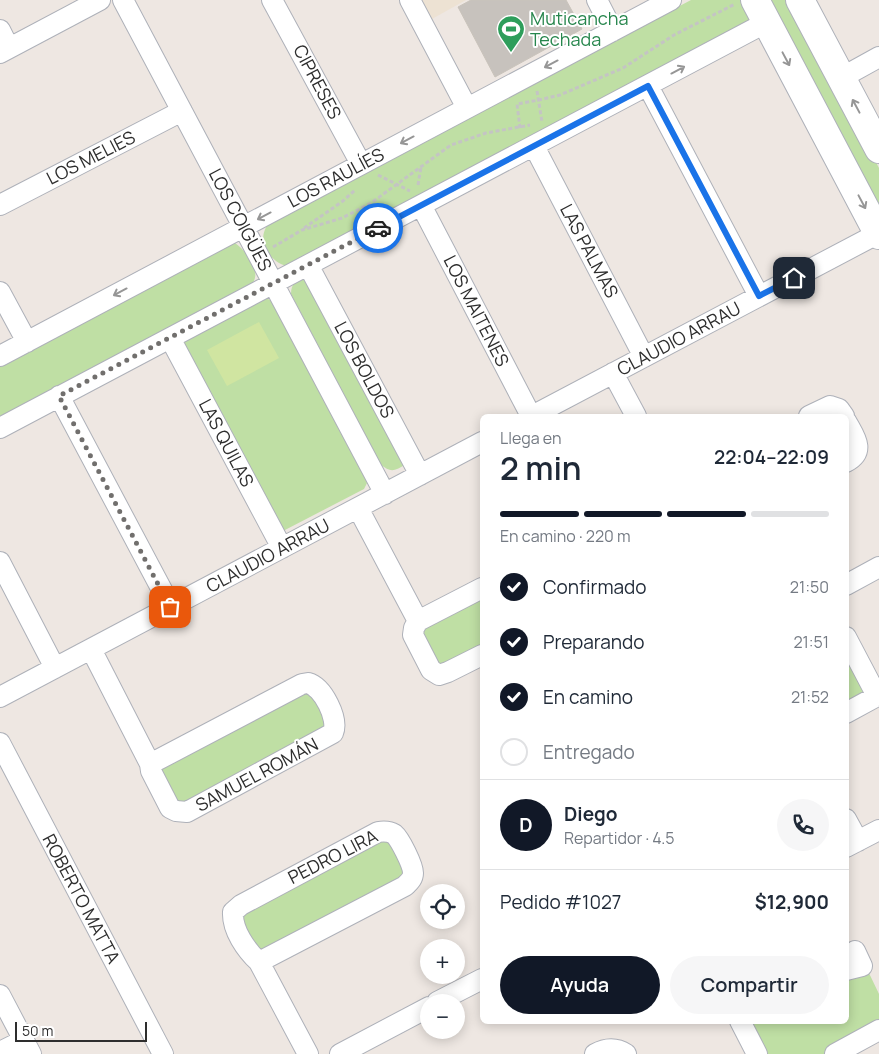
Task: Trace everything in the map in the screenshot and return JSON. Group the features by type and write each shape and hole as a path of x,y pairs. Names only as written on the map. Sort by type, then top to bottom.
{"main road":[{"path":"800,0 879,150"},
{"path":"753,8 879,234"}],"street":[{"path":"3,44 100,0"},
{"name":"LOS COIGÜES","path":"123,0 385,494"},
{"name":"CIPRESES","path":"272,0 365,168"},
{"path":"410,0 467,108"},
{"path":"597,0 613,31"},
{"name":"LOS RAULÍES","path":"0,356 243,227 365,168 467,108 671,0"},
{"path":"0,428 308,265 419,200 529,148 648,86 753,8"},
{"path":"841,78 879,57"},
{"path":"648,86 759,296"},
{"name":"LOS MELIES","path":"0,205 182,111"},
{"name":"LAS PALMAS","path":"529,148 644,357"},
{"name":"LOS MAITENES","path":"419,200 530,414"},
{"name":"CLAUDIO ARRAU","path":"535,414 879,234"},
{"name":"LOS BOLDOS","path":"308,265 420,475"},
{"path":"0,292 27,342"},
{"name":"LAS QUILAS","path":"170,338 282,548"},
{"path":"613,373 635,414"},
{"path":"59,396 170,607"},
{"path":"813,414 830,406 839,409 843,414"},
{"path":"849,427 858,448 857,454 849,460"},
{"name":"CLAUDIO ARRAU","path":"0,698 480,443"},
{"path":"358,508 418,621"},
{"path":"0,562 55,668"},
{"path":"849,583 879,567"},
{"path":"480,589 418,621 413,635 430,670 438,675 448,672 480,655"},
{"path":"849,643 878,696 849,710"},
{"name":"SAMUEL ROMÁN","path":"91,649 150,764 151,771 170,808 176,811 187,812 329,737 333,733 336,722 319,689 314,684 302,684 150,764"},
{"name":"ROBERTO MATTA","path":"0,743 163,1054"},
{"path":"849,832 852,844 879,830"},
{"name":"PEDRO LIRA","path":"259,962 405,886 411,880 413,873 398,839 388,832 378,832 237,908 234,912 234,924 250,953 259,962 308,1054"},
{"path":"849,969 862,966 855,952"},
{"path":"452,994 480,979"},
{"path":"0,995 27,1047 0,1052"},
{"path":"340,1054 420,1012"},
{"path":"742,1024 757,1054"},
{"path":"835,1054 879,1030"},
{"path":"595,1054 609,1049 624,1052"}],"path":[{"path":"529,148 520,126 517,104 539,100 577,88 623,68 690,26 753,8"},
{"path":"302,230 342,218 358,210 452,145 486,133 542,123 533,73"},
{"path":"419,200 421,167"},
{"path":"258,255 302,230 343,202 351,194 365,168 397,184 419,200"}],"shaded area":[{"path":"422,0 466,0 432,19"}],"green space":[{"path":"691,0 742,0 748,12 748,22 746,25 286,266 273,259 265,248 264,235 270,222"},
{"path":"766,0 790,0 879,168 879,210"},
{"path":"235,243 249,257 255,270 253,282 249,287 0,417 0,364 228,244"},
{"path":"306,276 405,465 398,469 390,470 380,464 291,294 295,283"},
{"path":"262,298 275,303 367,483 364,489 285,530 279,530 181,349 183,340"},
{"path":"259,322 279,358 227,386 207,350"},
{"path":"480,595 480,652 436,668 421,628"},
{"path":"849,652 868,690 849,703"},
{"path":"307,688 331,725 180,807 158,770"},
{"path":"388,836 409,873 262,954 253,951 238,914"},
{"path":"868,971 879,994 879,1026 827,1054 768,1054 752,1024 849,1024 849,974"}],"building":[{"name":"Muticancha Techada","path":"471,0 566,0 582,29 495,77 458,7"}],"way so far":[{"path":"170,607 59,396 378,228"}],"place":[{"name":"Muticancha Techada","path":"511,53"}],"route":[{"path":"378,228 648,86 759,296 794,278"}]}
